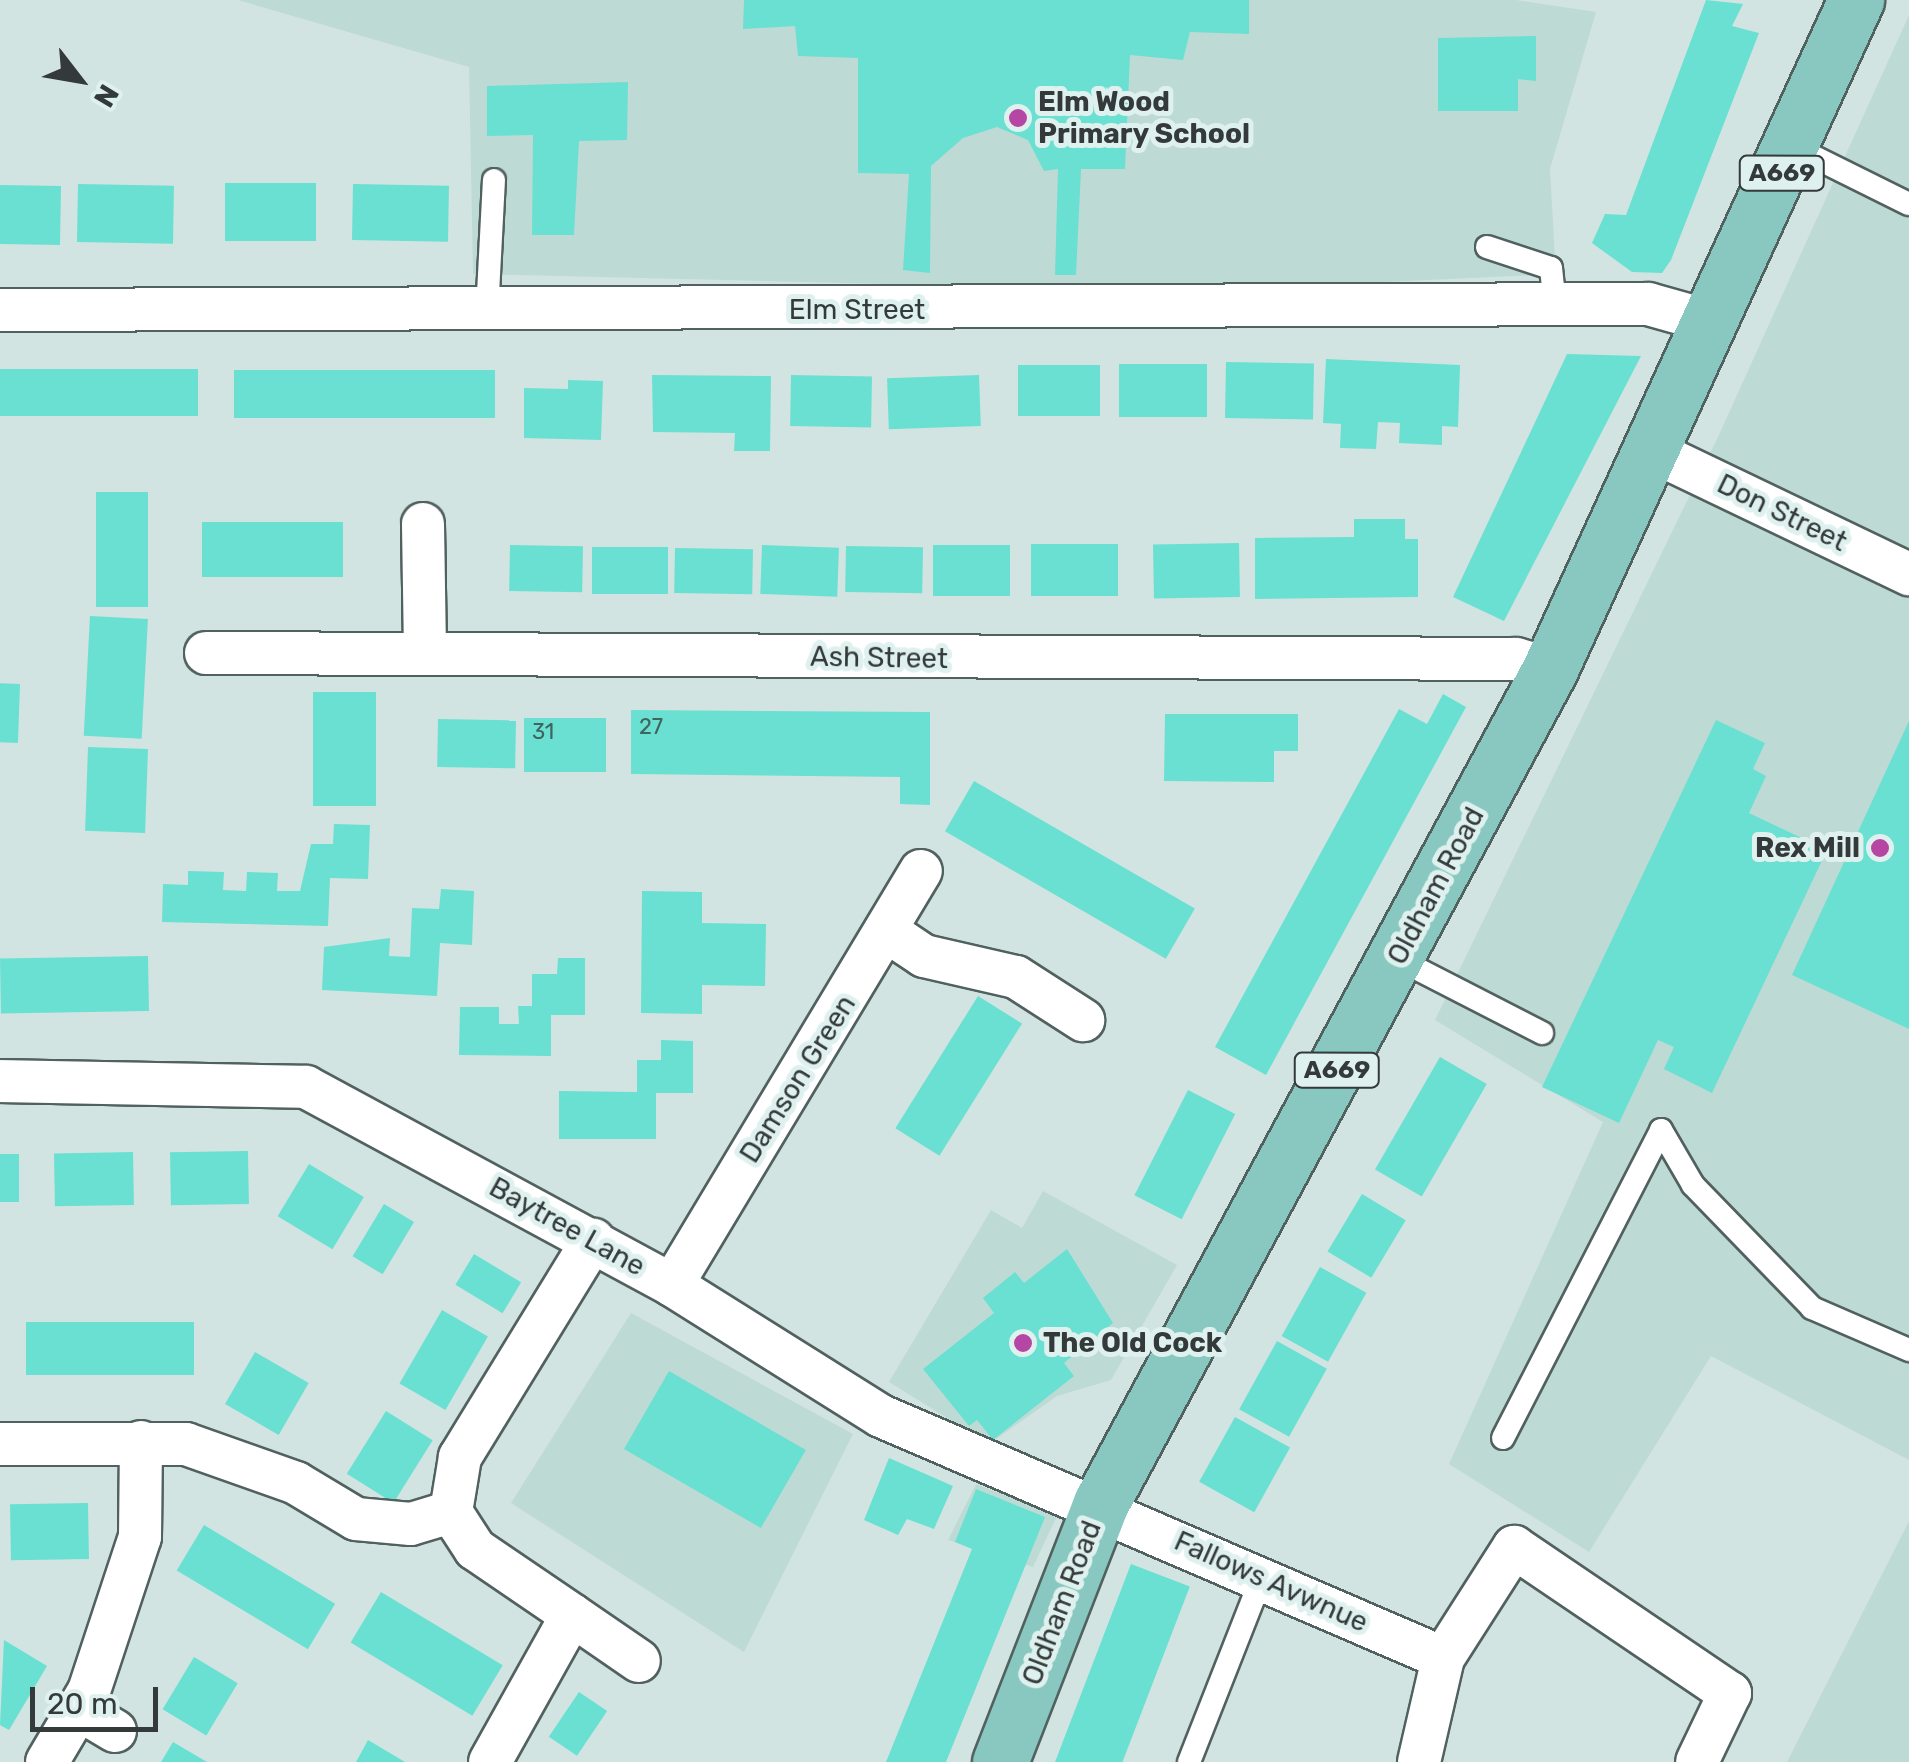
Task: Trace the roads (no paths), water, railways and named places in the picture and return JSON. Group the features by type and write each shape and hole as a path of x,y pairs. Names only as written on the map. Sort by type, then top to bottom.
{"main road":[{"name":"Oldham Road","path":"1000,1762 1100,1503 1398,959 1550,669 1794,147 1856,0"}],"street":[{"name":"Elm Street","path":"0,310 487,312 1555,304 1666,306 1712,322"},
{"name":"Don Street","path":"1654,452 1909,574"},
{"path":"423,524 426,651"},
{"name":"Ash Street","path":"206,653 426,651 1516,659 1550,669"},
{"name":"Damson Green","path":"672,1285 888,932 921,871"},
{"path":"888,932 924,956 1016,977 1084,1020"},
{"name":"Baytree Lane","path":"0,1081 306,1087 672,1285 881,1416 1100,1503"},
{"path":"593,1240 460,1457 452,1512 476,1550 640,1661"},
{"path":"47,1762 78,1709 140,1537 142,1442"},
{"path":"0,1444 186,1444 296,1483 356,1519 411,1524 452,1512"},
{"name":"Fallows Avwnue","path":"1100,1503 1261,1580 1443,1658"},
{"path":"1419,1762 1443,1658 1514,1547 1730,1692 1697,1762"},
{"path":"490,1762 572,1615"},
{"path":"78,1709 114,1731"}],"lane":[{"path":"1794,147 1909,204"},
{"path":"487,312 494,180"},
{"path":"1487,247 1550,268 1555,304"},
{"path":"1398,959 1542,1032"},
{"path":"1503,1438 1661,1130 1692,1186 1812,1308 1909,1350"},
{"path":"1189,1762 1261,1580"}],"place":[{"name":"Elm Wood Primary School","path":"1018,118"},
{"name":"Rex Mill","path":"1880,848"},
{"name":"The Old Cock","path":"1023,1343"}]}
